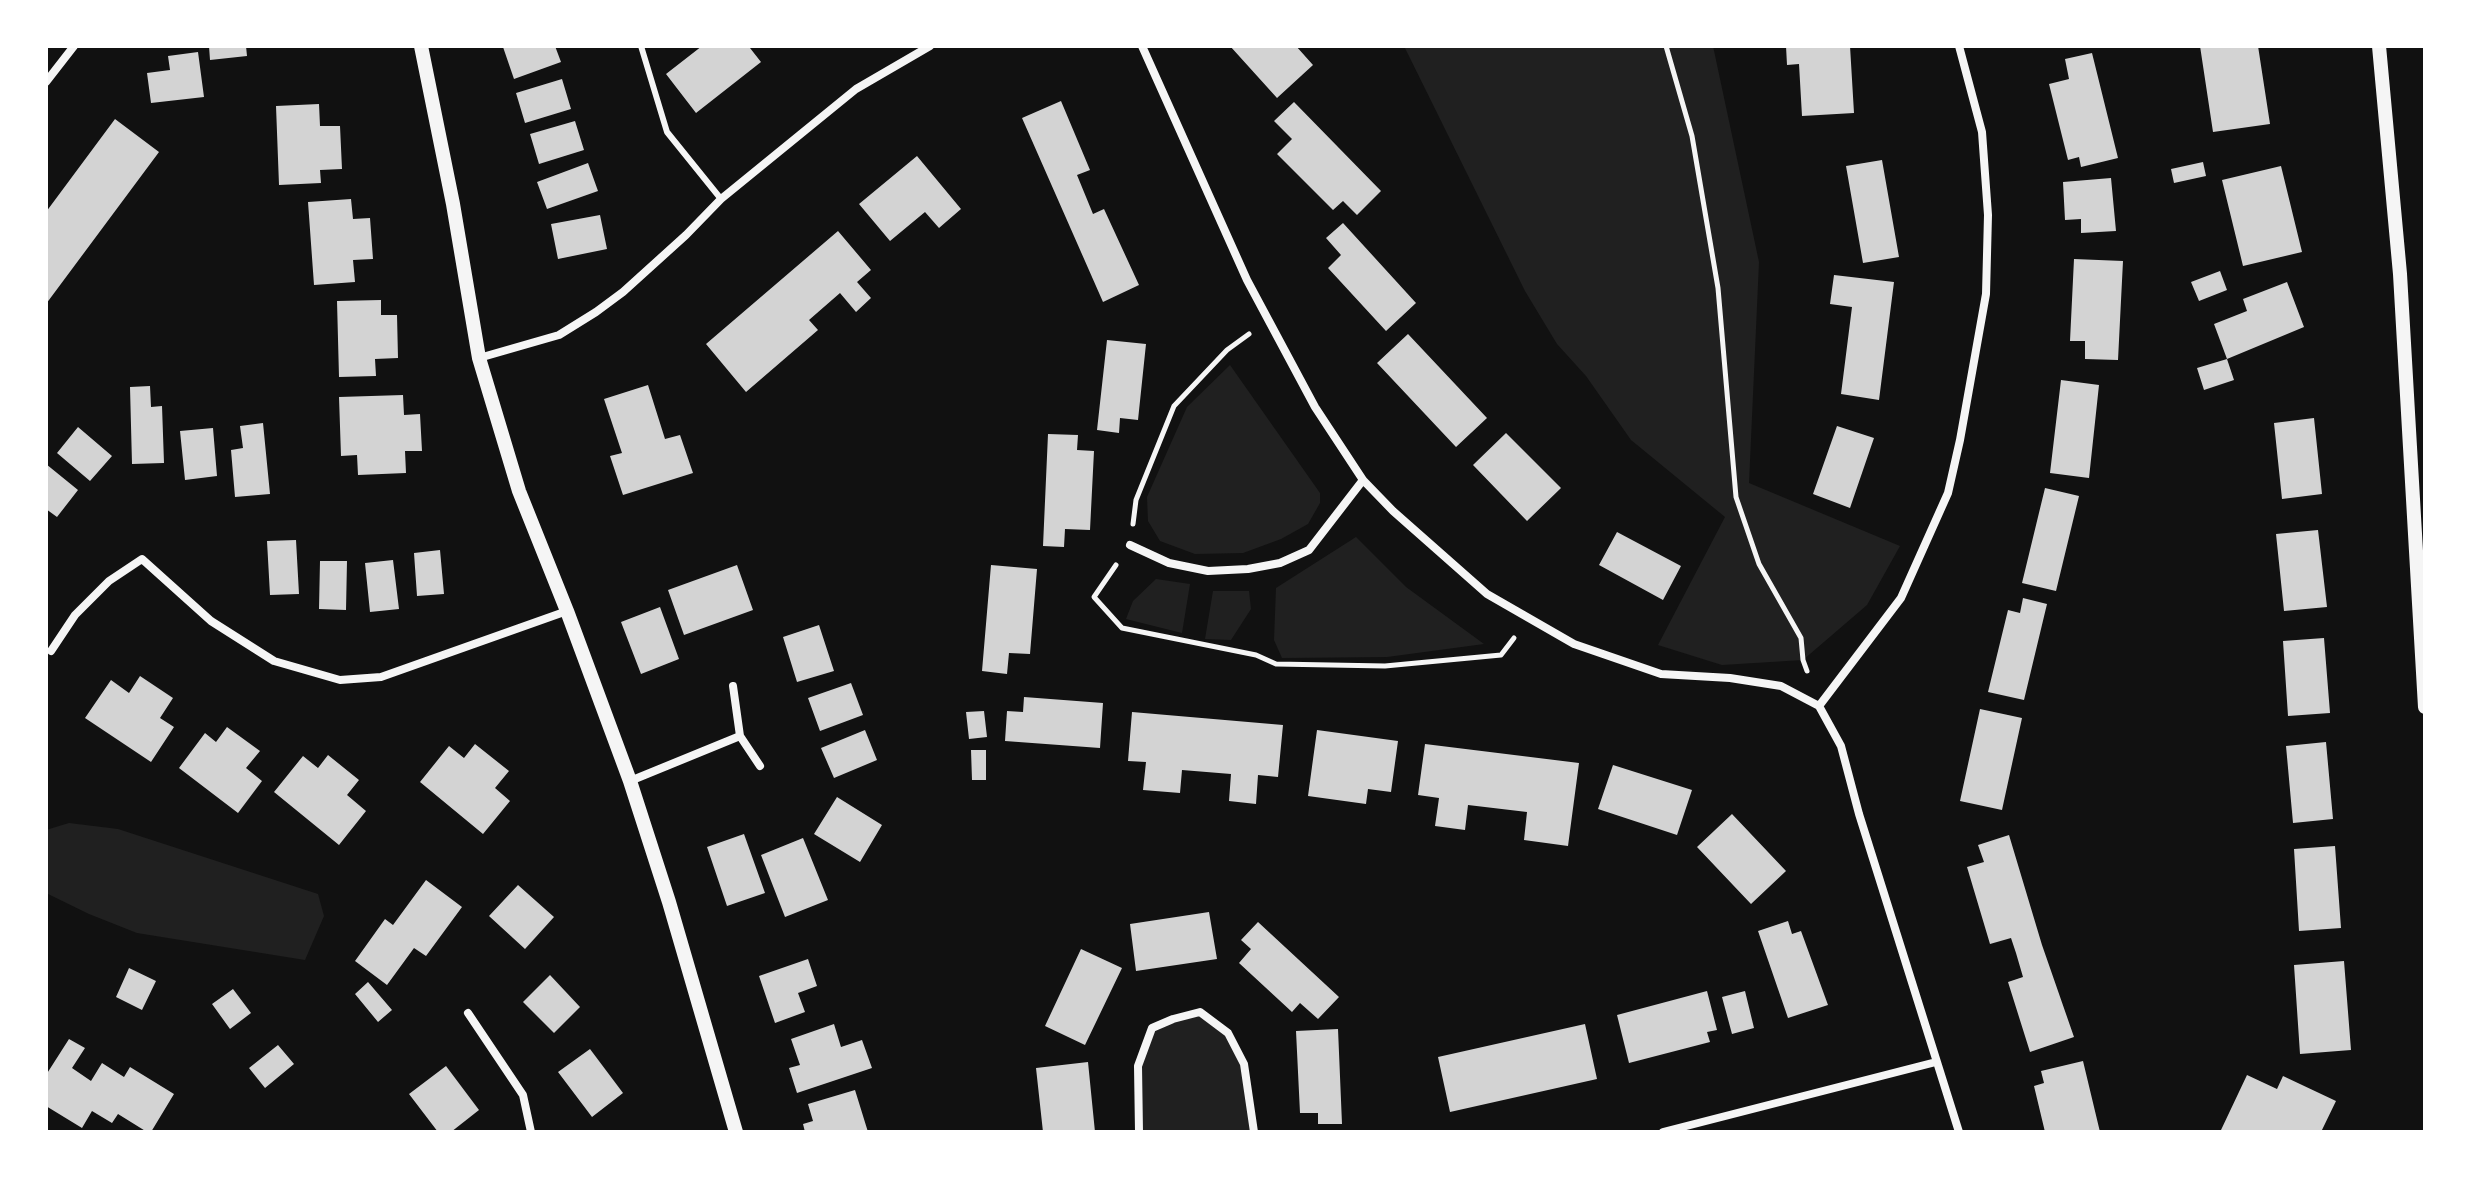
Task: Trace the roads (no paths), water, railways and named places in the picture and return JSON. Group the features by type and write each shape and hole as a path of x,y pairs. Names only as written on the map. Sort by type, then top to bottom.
{"street":[{"path":"46,82 74,46"},
{"path":"421,46 453,204 479,358 519,491 630,781 736,1132"},
{"path":"479,358 559,335 596,312 623,292 721,199 856,89 930,46"},
{"path":"1142,46 1247,280 1315,407 1363,480 1393,511 1487,594 1574,644 1661,674 1730,678 1781,686 1819,706 1841,746 1859,814 1959,1132"},
{"path":"1819,706 1901,598 1948,493 1960,440 1986,294 1988,215 1982,132 1959,46"},
{"path":"2379,46 2400,274 2425,707"},
{"path":"1130,545 1169,563 1208,571 1248,569 1280,563 1309,550 1363,480"},
{"path":"51,651 86,603 109,581 142,559 211,621 274,661 340,680 381,677 567,611"},
{"path":"733,686 740,736 760,766"},
{"path":"630,781 740,736"},
{"path":"1139,1132 1138,1066 1152,1028 1200,1012 1228,1033 1244,1064 1254,1132"},
{"path":"468,1013 523,1095 531,1132"},
{"path":"1663,1132 1936,1062"}],"lane":[{"path":"641,46 667,132 721,199"}]}
